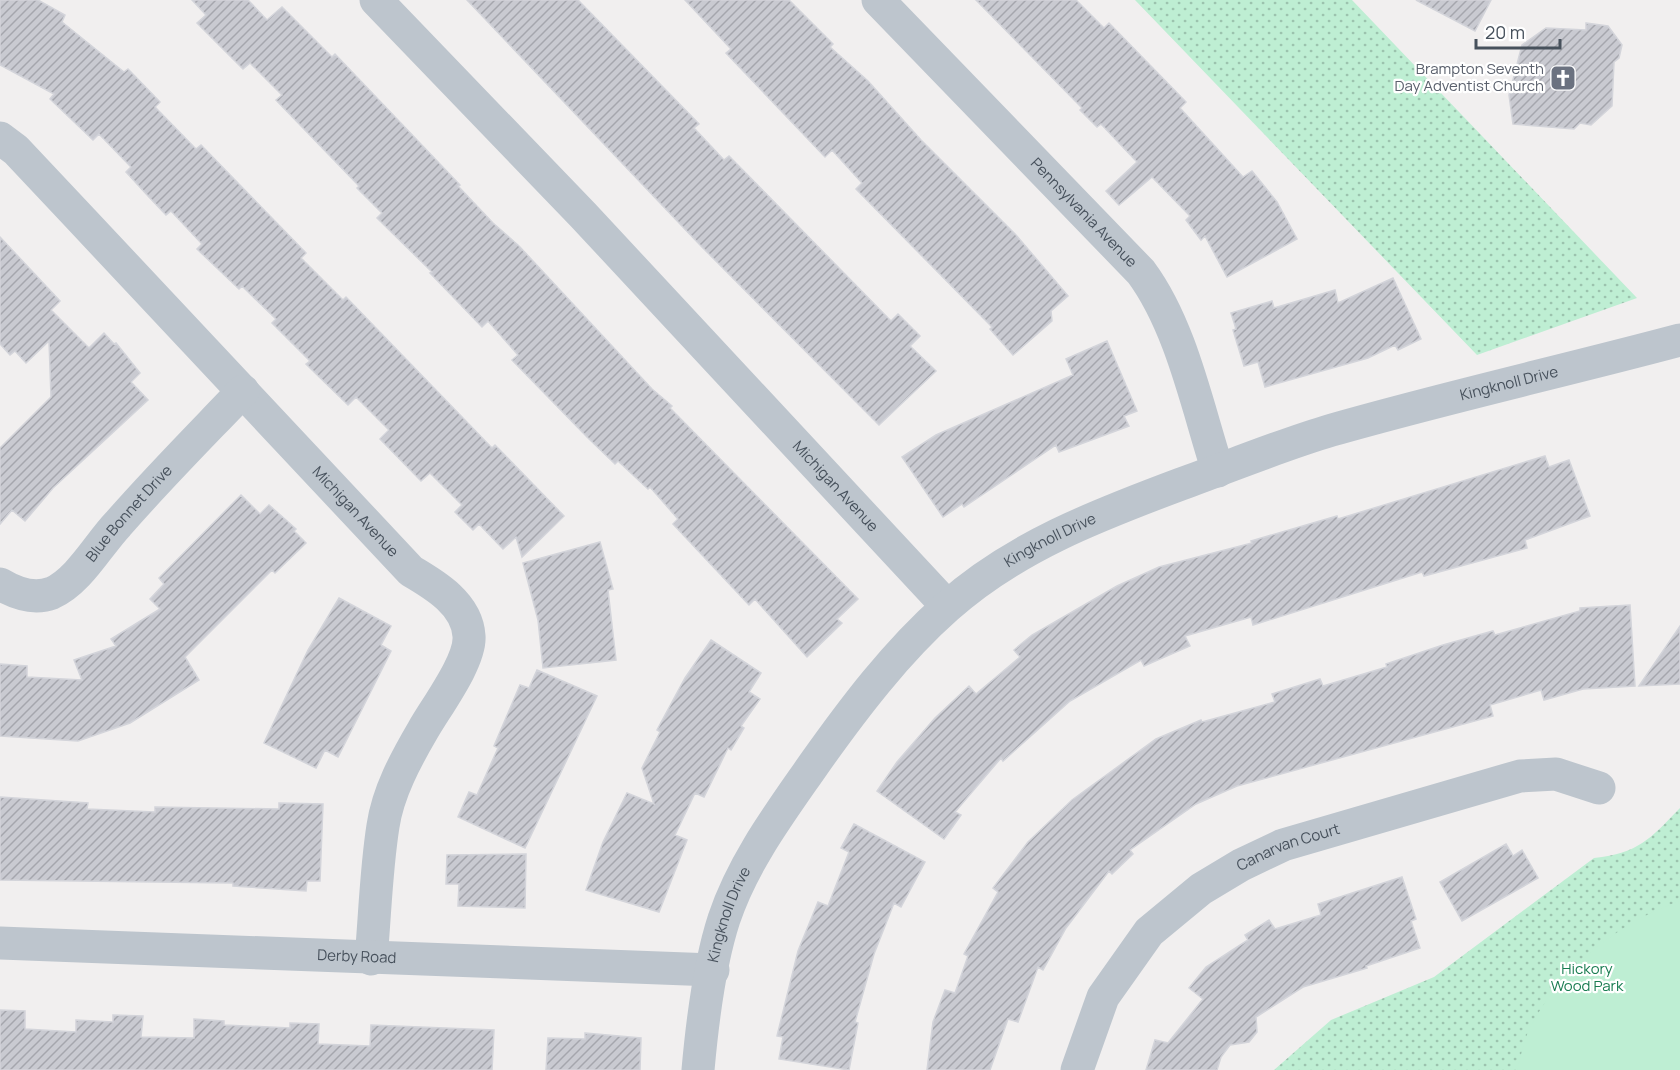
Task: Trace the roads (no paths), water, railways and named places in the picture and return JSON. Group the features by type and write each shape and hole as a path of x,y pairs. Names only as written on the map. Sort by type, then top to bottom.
{"street":[{"name":"Michigan Avenue","path":"376,0 584,215 947,606"},
{"name":"Pennsylvania Avenue","path":"878,0 1141,272 1154,289 1172,327 1218,471"},
{"name":"Michigan Avenue","path":"0,138 40,176 411,570 438,587 461,611 469,637 463,663 409,754 390,799 383,825 371,958"},
{"name":"Kingknoll Drive","path":"698,1070 723,920 742,875 775,820 834,736 894,661 947,606 1002,566 1045,540 1116,509 1218,471 1330,431 1680,340"},
{"name":"Blue Bonnet Drive","path":"0,584 16,593 34,596 52,593 72,578 117,525 243,391"},
{"name":"Canarvan Court","path":"1077,1070 1103,998 1149,932 1201,890 1241,865 1283,845 1520,776 1556,774 1599,788"},
{"name":"Derby Road","path":"0,943 713,970"}],"place":[{"name":"Brampton Seventh Day Adventist Church","path":"1563,78"}],"park label":[{"name":"Hickory Wood Park","path":"1587,978"}]}
